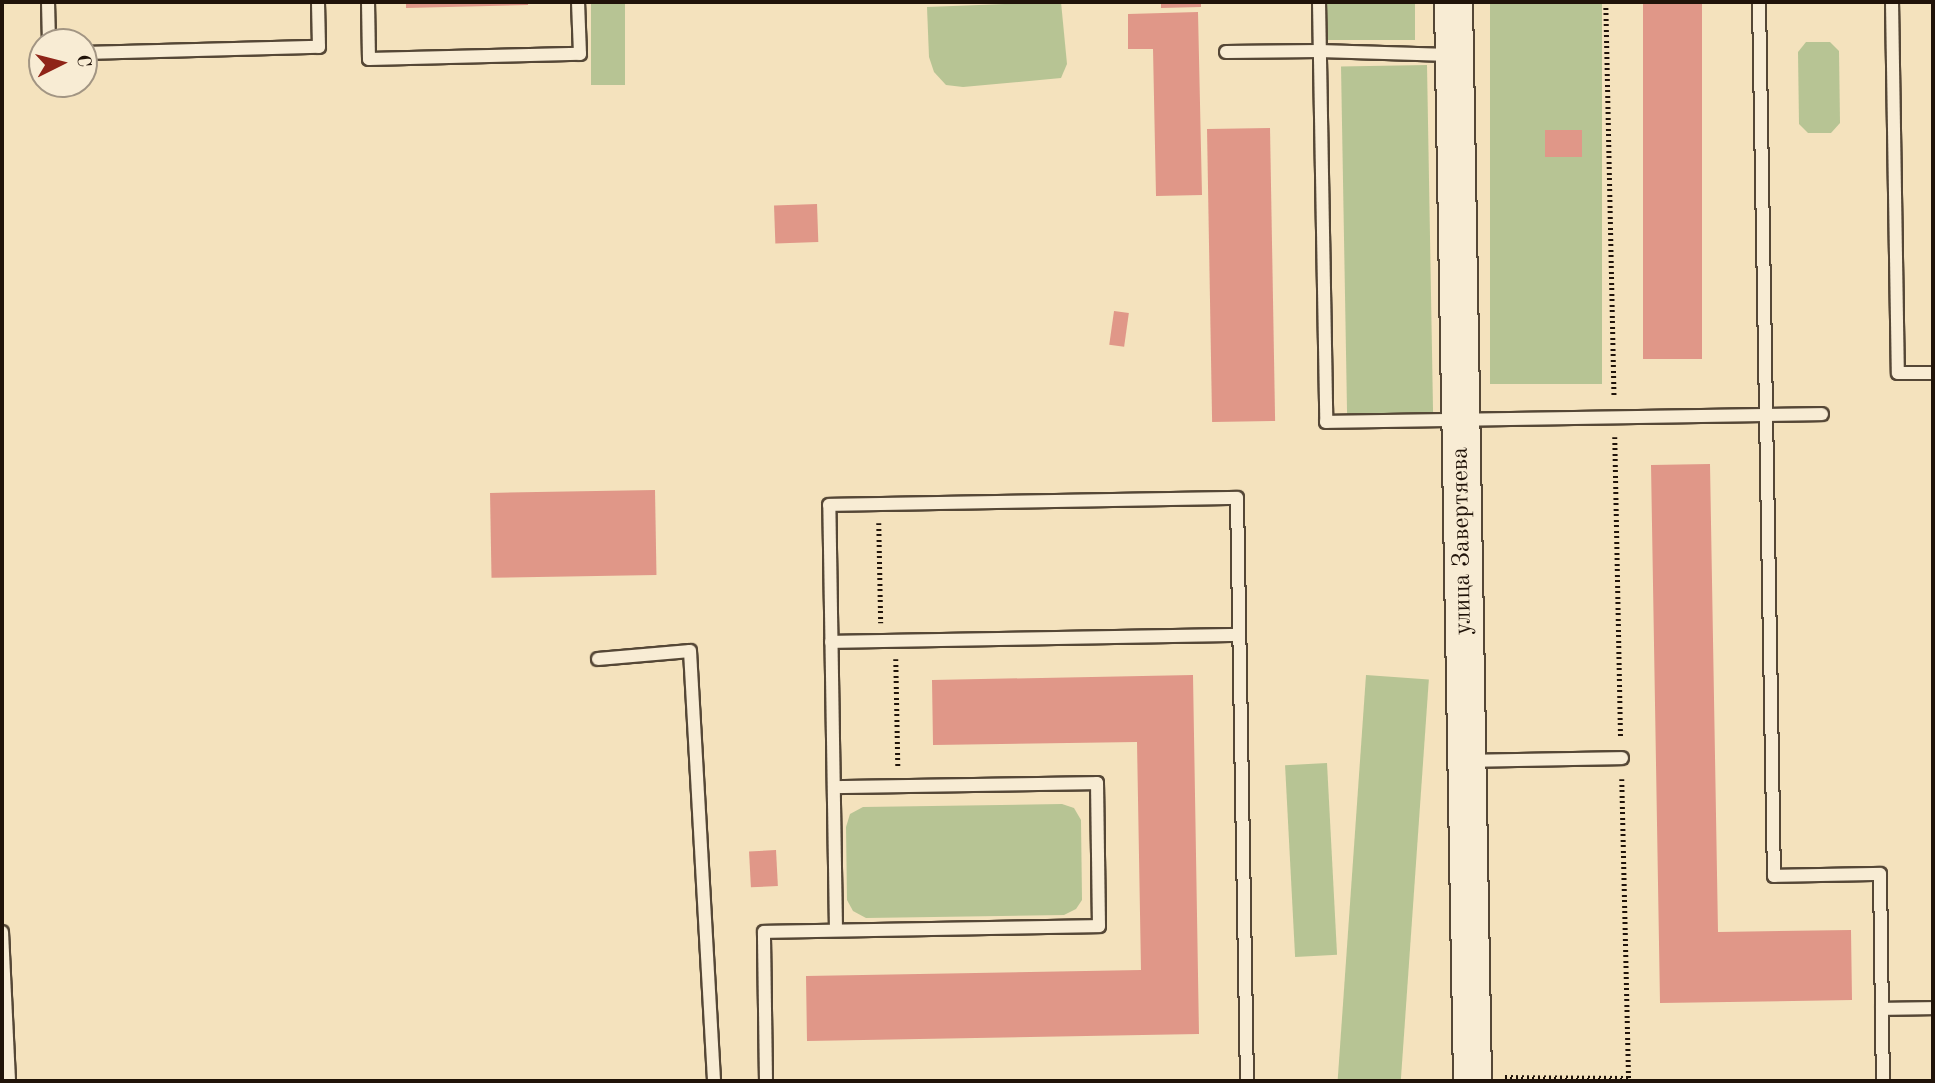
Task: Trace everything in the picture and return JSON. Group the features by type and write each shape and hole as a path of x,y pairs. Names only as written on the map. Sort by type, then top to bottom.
{"main road":[{"name":"улица Завертяева","path":"1453,2 1466,761 1488,1079"}],"lane":[{"path":"48,2 48,28"},
{"path":"98,53 319,47 318,2"},
{"path":"368,2 369,59 580,54 578,2"},
{"path":"1319,2 1326,422 1822,414"},
{"path":"1759,2 1774,876 1880,874 1884,1081"},
{"path":"1892,2 1898,373 1933,373"},
{"path":"1226,52 1320,51 1454,55"},
{"path":"836,930 829,505 1237,498 1247,1081"},
{"path":"831,642 1239,635"},
{"path":"598,659 690,651 714,1081"},
{"path":"1466,761 1622,758"},
{"path":"766,1081 764,932 1099,926 1097,783 834,787"},
{"path":"2,932 9,1081"},
{"path":"1882,1009 1933,1008"}],"path":[{"path":"1488,1079 1629,1080 1606,2"},
{"path":"879,505 881,641"},
{"path":"896,641 898,786"}],"green space":[{"path":"591,2 625,2 625,85 591,85"},
{"path":"1061,2 1067,64 1061,78 963,87 946,85 934,72 929,57 927,7"},
{"path":"1323,2 1415,2 1415,40 1323,40"},
{"path":"1490,2 1602,2 1602,384 1490,384"},
{"path":"1806,42 1830,42 1839,51 1840,123 1831,133 1808,133 1799,124 1798,52"},
{"path":"1427,65 1433,413 1347,414 1341,67"},
{"path":"1366,675 1429,679 1401,1081 1338,1080"},
{"path":"1327,763 1337,955 1295,957 1285,765"},
{"path":"1062,804 1074,808 1081,820 1082,900 1076,909 1064,915 866,918 853,911 847,900 846,827 850,814 863,807"}],"building":[{"path":"406,2 528,2 528,5 406,8"},
{"path":"1161,2 1201,2 1201,7 1161,8"},
{"path":"1643,2 1702,2 1702,359 1643,359"},
{"path":"1198,12 1202,195 1156,196 1153,49 1128,49 1128,14"},
{"path":"1270,128 1275,421 1212,422 1207,129"},
{"path":"1545,130 1582,130 1582,157 1545,157"},
{"path":"817,204 818,242 775,243 774,206"},
{"path":"1114,311 1129,313 1124,347 1109,345"},
{"path":"1710,464 1718,932 1851,930 1852,1000 1660,1003 1651,465"},
{"path":"655,490 656,575 492,578 490,493"},
{"path":"1193,675 1199,1034 807,1041 806,976 1141,970 1137,742 933,745 932,680"},
{"path":"776,850 778,886 751,887 749,851"}]}
